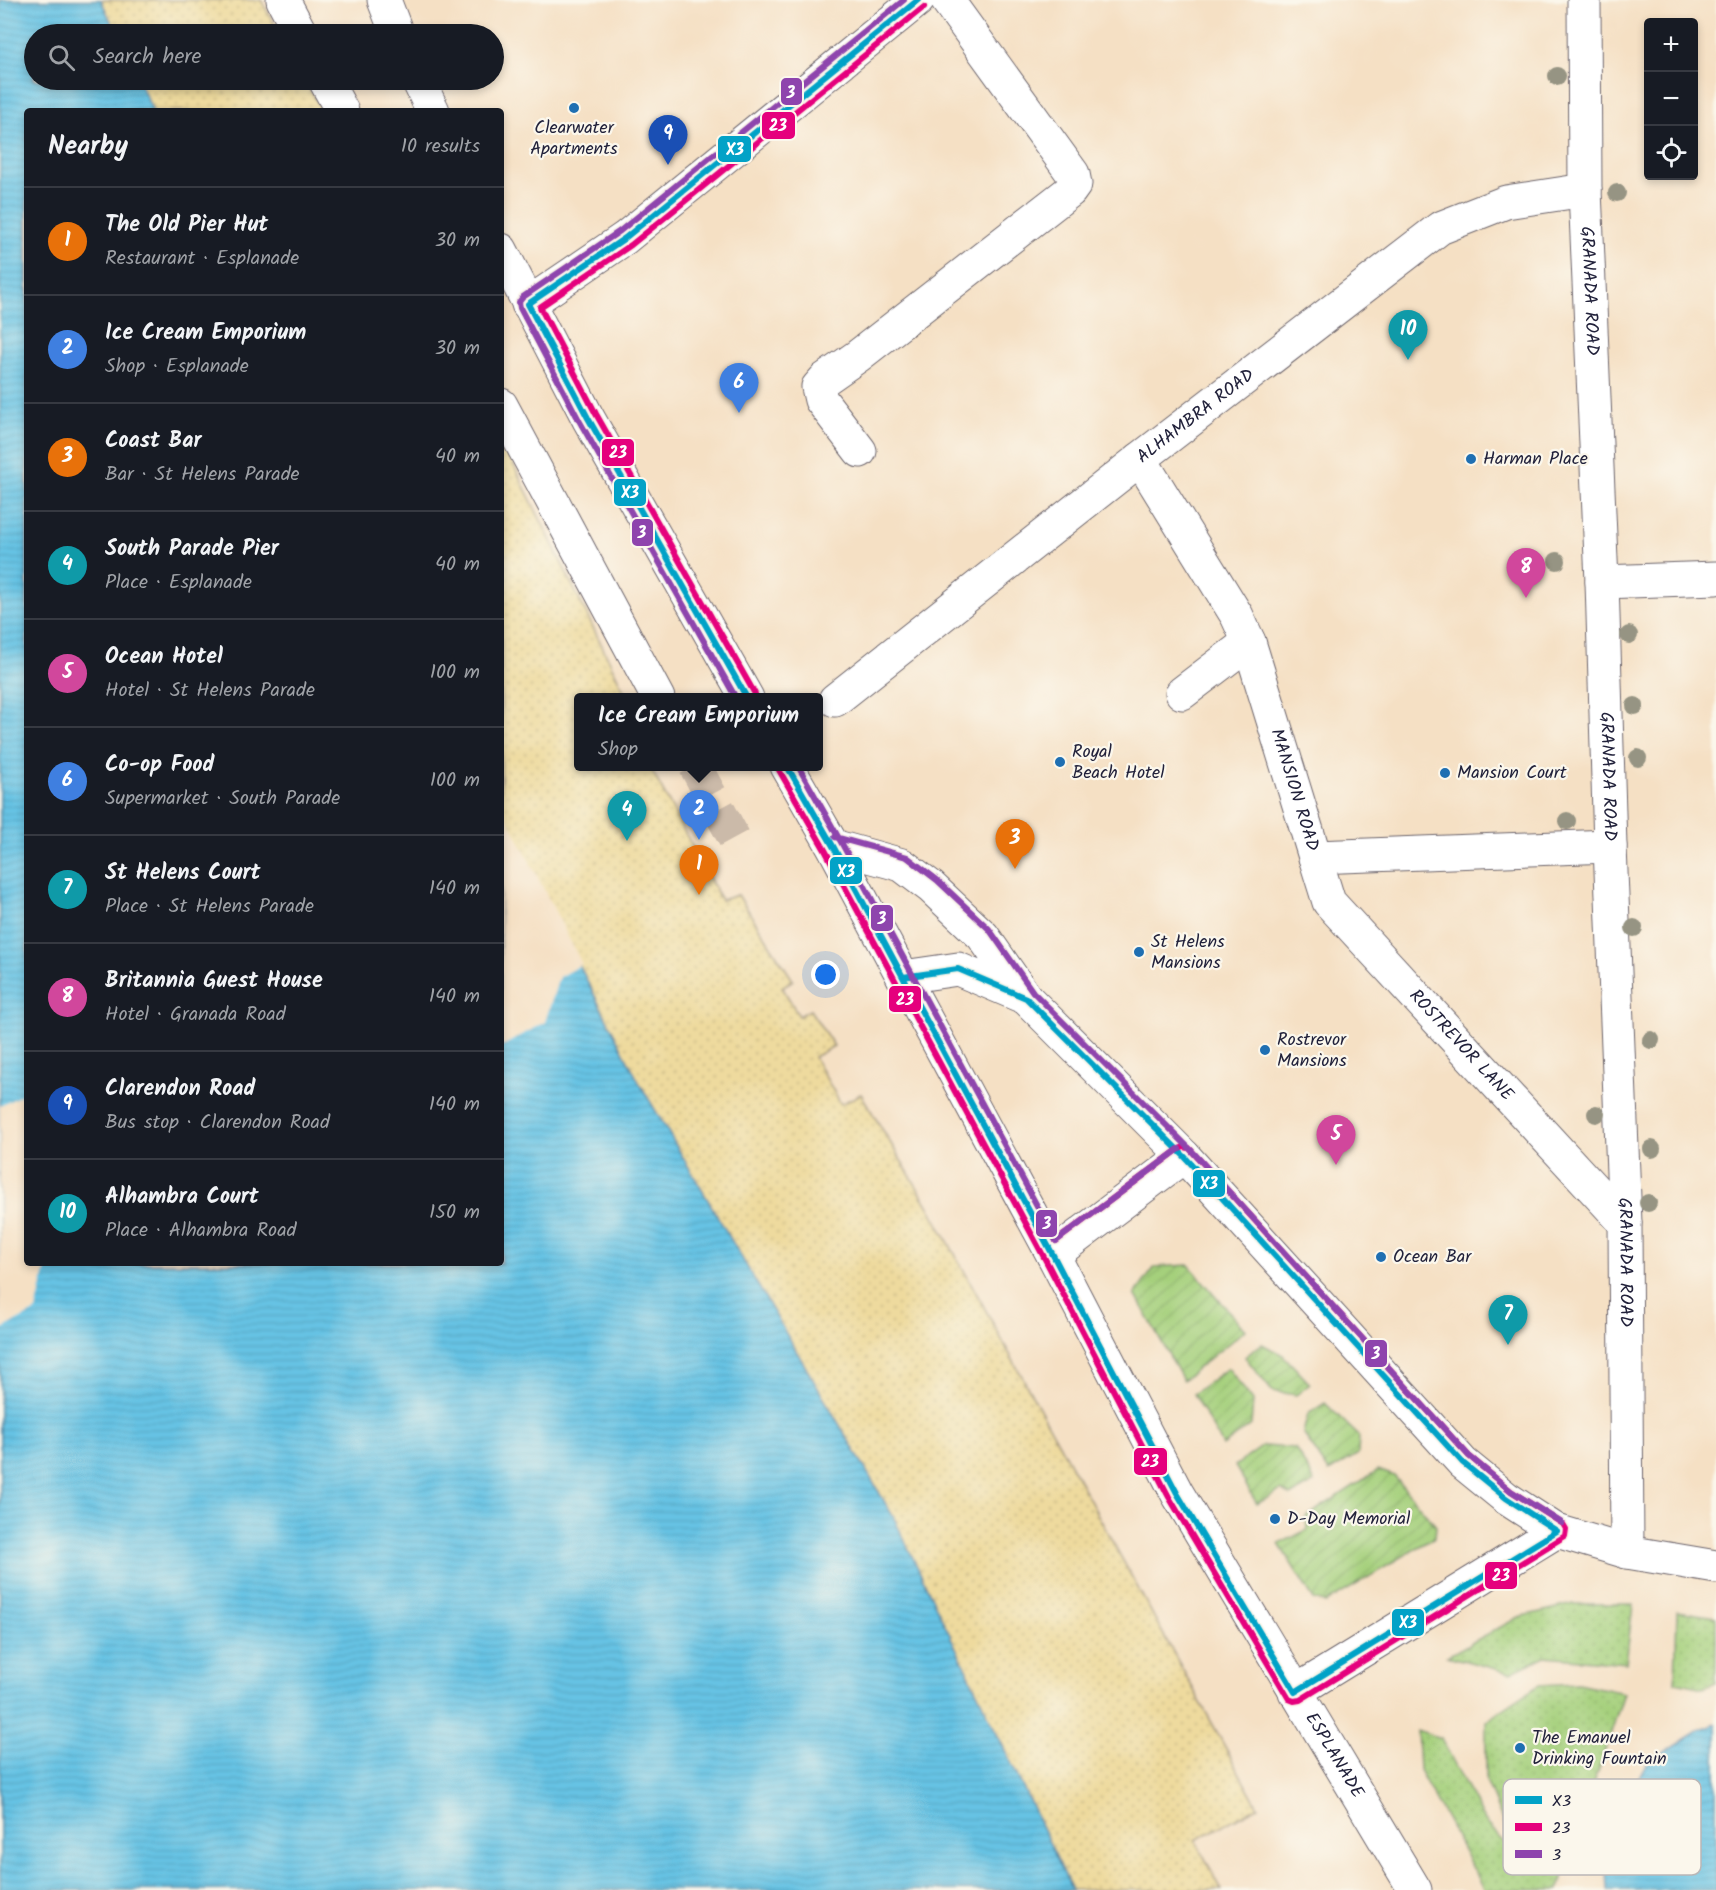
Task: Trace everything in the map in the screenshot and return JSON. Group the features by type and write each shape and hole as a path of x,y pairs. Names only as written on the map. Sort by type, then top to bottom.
{"street":[{"path":"283,0 296,24"},
{"path":"384,0 392,24"},
{"path":"528,304 625,238 918,0"},
{"path":"861,451 821,400 818,387 825,379 858,356 1075,184 1073,174 947,0"},
{"name":"GRANADA ROAD","path":"1584,0 1585,190 1602,582 1625,1223 1627,1552"},
{"path":"331,90 340,108"},
{"path":"423,90 432,108"},
{"name":"ALHAMBRA ROAD","path":"835,700 1140,459 1440,228 1506,202 1585,190"},
{"path":"504,256 588,418 744,693"},
{"path":"504,411 655,693"},
{"name":"MANSION ROAD","path":"1140,459 1237,616 1249,642 1315,857 1610,846"},
{"path":"1602,582 1716,578"},
{"path":"1182,693 1249,642"},
{"name":"ESPLANADE","path":"790,771 833,846 1053,1255 1177,1493 1415,1890"},
{"path":"833,846 902,865 931,887 983,936 1026,998 1184,1156 1463,1463 1506,1498 1557,1531 1627,1552 1716,1567"},
{"name":"ROSTREVOR LANE","path":"1315,857 1329,902 1625,1223"},
{"path":"903,977 958,969 1026,998"},
{"path":"1053,1255 1184,1156"},
{"path":"1295,1692 1557,1531"}],"sand":[{"path":"0,0 261,0 274,24 24,24 24,90 310,90 320,108 26,108"},
{"path":"504,445 625,693 574,693 574,771 652,771 721,900 738,895 793,980 782,987 799,1016 810,1010 834,1046 814,1057 841,1104 861,1094 928,1205 1258,1807 1195,1840 1222,1890 912,1890 504,1183"}],"green space":[{"path":"1189,1265 1245,1330 1183,1380 1135,1294 1155,1267"},
{"path":"1262,1344 1283,1355 1310,1384 1296,1395 1272,1391 1245,1357"},
{"path":"1228,1368 1253,1401 1251,1425 1223,1446 1193,1394"},
{"path":"1325,1403 1359,1436 1358,1454 1329,1472 1303,1433 1308,1414"},
{"path":"1263,1446 1295,1448 1315,1482 1291,1496 1281,1490 1257,1504 1235,1466"},
{"path":"1378,1470 1394,1476 1436,1526 1435,1537 1326,1603 1314,1600 1279,1544 1307,1530 1306,1517"},
{"path":"1574,1604 1633,1604 1626,1663 1545,1656 1511,1673 1447,1656 1519,1617"},
{"path":"1677,1611 1716,1617 1716,1683 1703,1688 1675,1682"},
{"path":"1578,1683 1624,1693 1596,1779 1503,1779 1503,1822 1486,1781 1486,1721 1539,1685"},
{"path":"1417,1730 1441,1738 1484,1820 1503,1841 1503,1875 1563,1875 1559,1890 1485,1890 1419,1770"}],"water":[{"path":"0,0 101,0 112,24 24,24 24,90 143,90 152,108 24,108 24,1266 504,1266 504,818 640,1084 893,1516 1072,1890 0,1890"},
{"path":"1716,1723 1716,1890 1608,1890 1607,1875 1701,1875 1701,1779 1638,1779 1647,1763 1701,1729"}],"pier":[{"path":"504,811 582,964 559,977 545,1022 504,1045"},
{"path":"24,1094 24,1266 46,1266 36,1311 0,1330 0,1106"}],"tunnel":[{"path":"698,771 740,849"}],"transit line":[{"name":"3","path":"733,693 580,422 520,308 519,302 620,231 904,0"},
{"name":"X3","path":"744,693 588,418 528,304 625,238 918,0"},
{"name":"23","path":"754,693 596,414 540,307 631,245 924,7"},
{"name":"23","path":"780,771 825,850 1045,1259 1169,1497 1289,1699 1300,1700 1565,1536 1566,1529 1563,1524 1511,1491 1469,1456 1189,1148 1179,1149 1056,1241"},
{"name":"X3","path":"790,771 903,977"},
{"name":"3","path":"801,771 1056,1241 1179,1149"},
{"name":"3","path":"835,837 907,857 937,880 989,929 1033,992 1191,1150 1469,1456 1511,1491 1562,1523"},
{"name":"X3","path":"958,969 1026,998 1184,1156 1463,1463 1506,1498 1557,1531 1295,1692 1177,1493 1053,1255 903,977 958,969"}],"place":[{"name":"Clearwater Apartments","path":"574,108"},
{"name":"Clarendon Road","path":"668,165"},
{"name":"Alhambra Court","path":"1408,360"},
{"name":"Co-op Food","path":"739,413"},
{"name":"Harman Place","path":"1471,459"},
{"name":"Britannia Guest House","path":"1526,598"},
{"name":"Royal Beach Hotel","path":"1060,762"},
{"name":"Mansion Court","path":"1445,773"},
{"name":"Ice Cream Emporium","path":"699,840"},
{"name":"South Parade Pier","path":"627,841"},
{"name":"Coast Bar","path":"1015,869"},
{"name":"The Old Pier Hut","path":"699,895"},
{"name":"St Helens Mansions","path":"1139,952"},
{"name":"Rostrevor Mansions","path":"1265,1050"},
{"name":"Ocean Hotel","path":"1336,1165"},
{"name":"Ocean Bar","path":"1381,1257"},
{"name":"St Helens Court","path":"1508,1345"},
{"name":"D-Day Memorial","path":"1275,1519"},
{"name":"The Emanuel Drinking Fountain","path":"1520,1748"}]}
